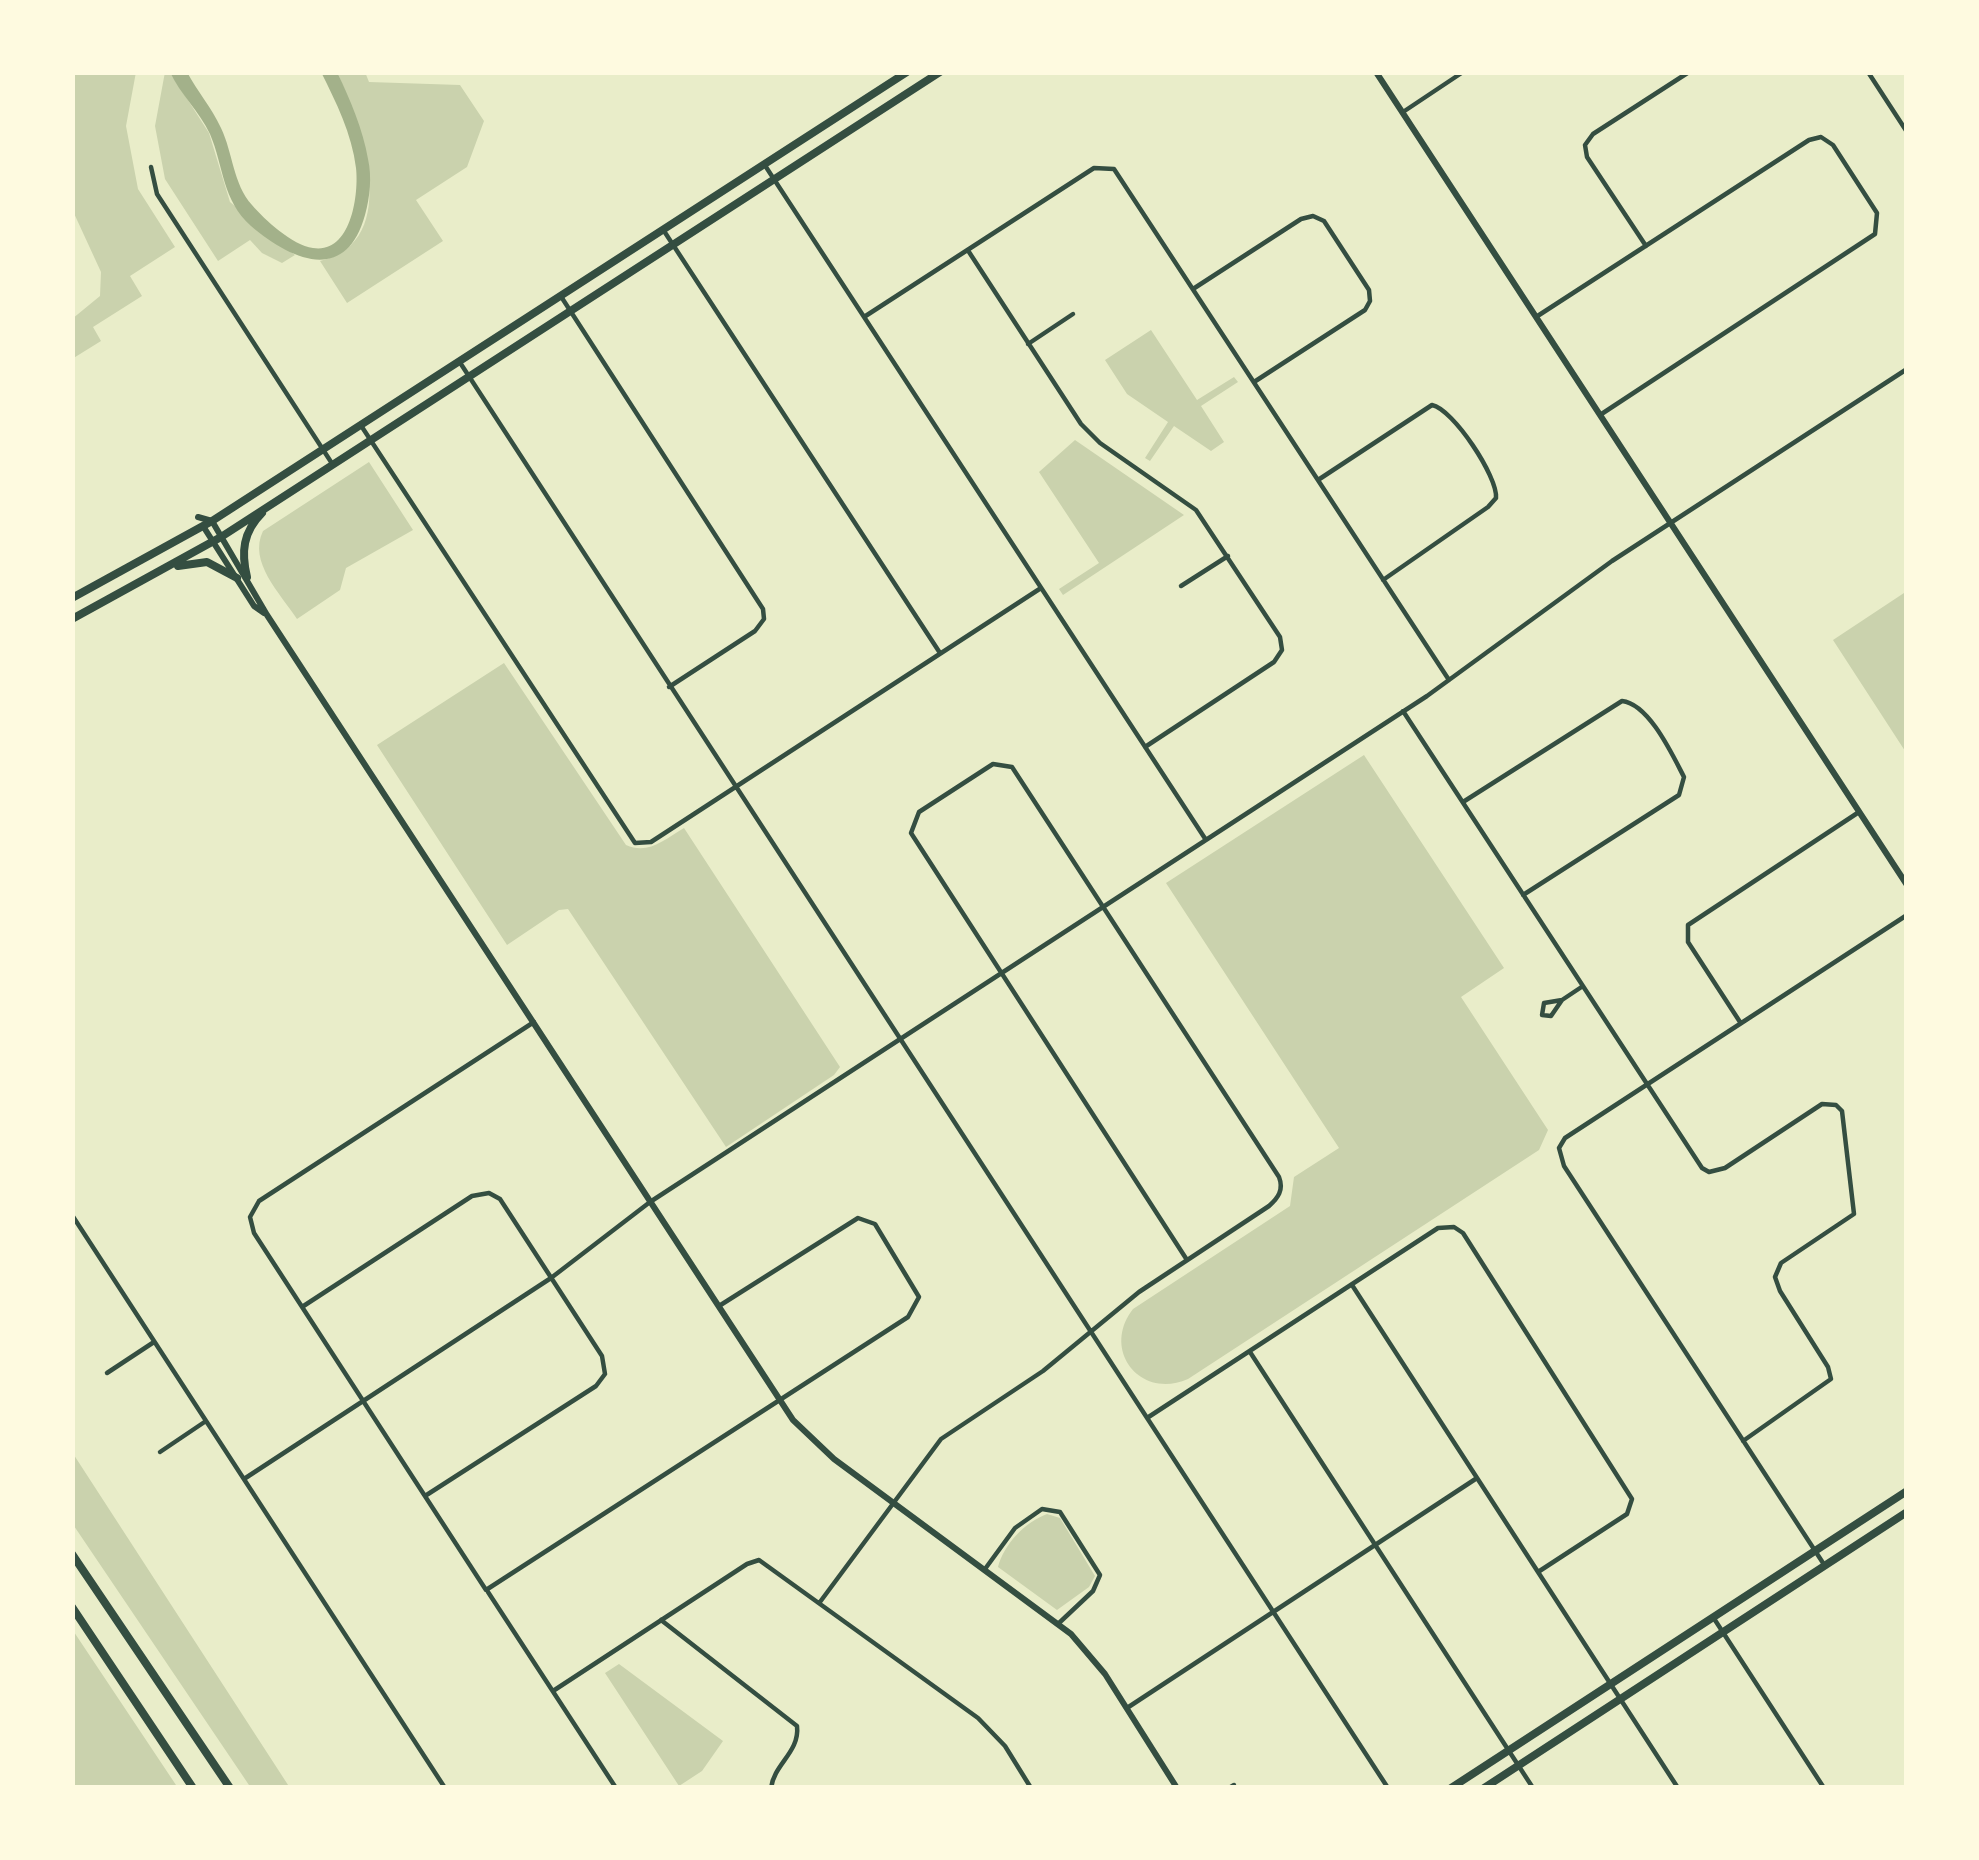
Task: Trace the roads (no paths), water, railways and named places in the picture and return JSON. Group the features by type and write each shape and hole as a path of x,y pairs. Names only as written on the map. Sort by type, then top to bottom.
{"main road":[{"path":"72,598 207,524 907,72"},
{"path":"72,619 217,540 940,72"},
{"path":"557,298 567,313"},
{"path":"160,573 207,562 242,578 248,531 270,505"},
{"path":"1484,1788 1713,1617 1907,1491"},
{"path":"1451,1788 1508,1750 1723,1632 1907,1513"},
{"path":"72,1554 230,1788"},
{"path":"72,1607 194,1788"}],"street":[{"path":"1376,72 1907,885"},
{"path":"1402,112 1463,72"},
{"path":"1646,246 1587,157 1585,145 1593,134 1689,72"},
{"path":"1868,72 1907,132"},
{"path":"1535,317 1817,137 1833,145 1879,218 1873,237 1600,416"},
{"path":"764,164 1206,840"},
{"path":"864,317 1094,168 1104,166 1117,172 1449,680"},
{"path":"151,167 157,194 333,465"},
{"path":"1193,289 1301,219 1313,216 1324,221 1369,290 1370,301 1365,310 1254,382"},
{"path":"663,230 940,653"},
{"path":"967,250 1088,432 1202,516 1280,637 1280,654 1268,666 1145,747"},
{"path":"567,313 763,609 759,628 669,688"},
{"path":"1028,344 1073,314"},
{"path":"459,361 1388,1788"},
{"path":"244,1479 551,1278 651,1201 1403,712 1670,523 1907,368"},
{"path":"1318,479 1432,405 1448,412 1495,481 1496,498 1488,508 1383,580"},
{"path":"360,424 630,839 651,842 1041,588"},
{"path":"207,524 254,606 267,615 780,1400 818,1446 1059,1623 1087,1650 1175,1785 1164,1788"},
{"path":"1181,586 1228,556"},
{"path":"1462,802 1622,701 1640,708 1684,780 1679,795 1523,895"},
{"path":"1403,712 1698,1162 1709,1172 1725,1168 1822,1104 1836,1105 1841,1112 1854,1214 1781,1263 1775,1277 1831,1378 1743,1441"},
{"path":"820,1602 941,1439 1092,1334 1128,1300 1269,1206 1279,1197 1281,1182 1012,767 993,764 915,817 911,833 1187,1260"},
{"path":"1741,1023 1688,942 1688,925 1859,812"},
{"path":"1825,1566 1559,1155 1564,1138 1907,914"},
{"path":"1562,1000 1583,986"},
{"path":"534,1022 255,1205 251,1228 616,1788"},
{"path":"302,1306 483,1192 500,1199 602,1356 606,1368 602,1379 425,1496"},
{"path":"72,1215 445,1788"},
{"path":"487,1590 908,1317 918,1303 915,1286 875,1224 858,1218 719,1306"},
{"path":"1147,1418 1438,1228 1460,1229 1629,1490 1632,1505 1623,1517 1538,1572"},
{"path":"1352,1285 1678,1788"},
{"path":"107,1373 154,1342"},
{"path":"1250,1352 1533,1788"},
{"path":"160,1452 206,1421"},
{"path":"1127,1708 1477,1478"},
{"path":"985,1569 1021,1523 1042,1509 1060,1512 1100,1575 1093,1591 1059,1623"},
{"path":"553,1691 759,1560 978,1718 1005,1746 1031,1788"},
{"path":"1713,1617 1824,1788"},
{"path":"661,1620 793,1721 797,1741 774,1775 771,1788"}]}
